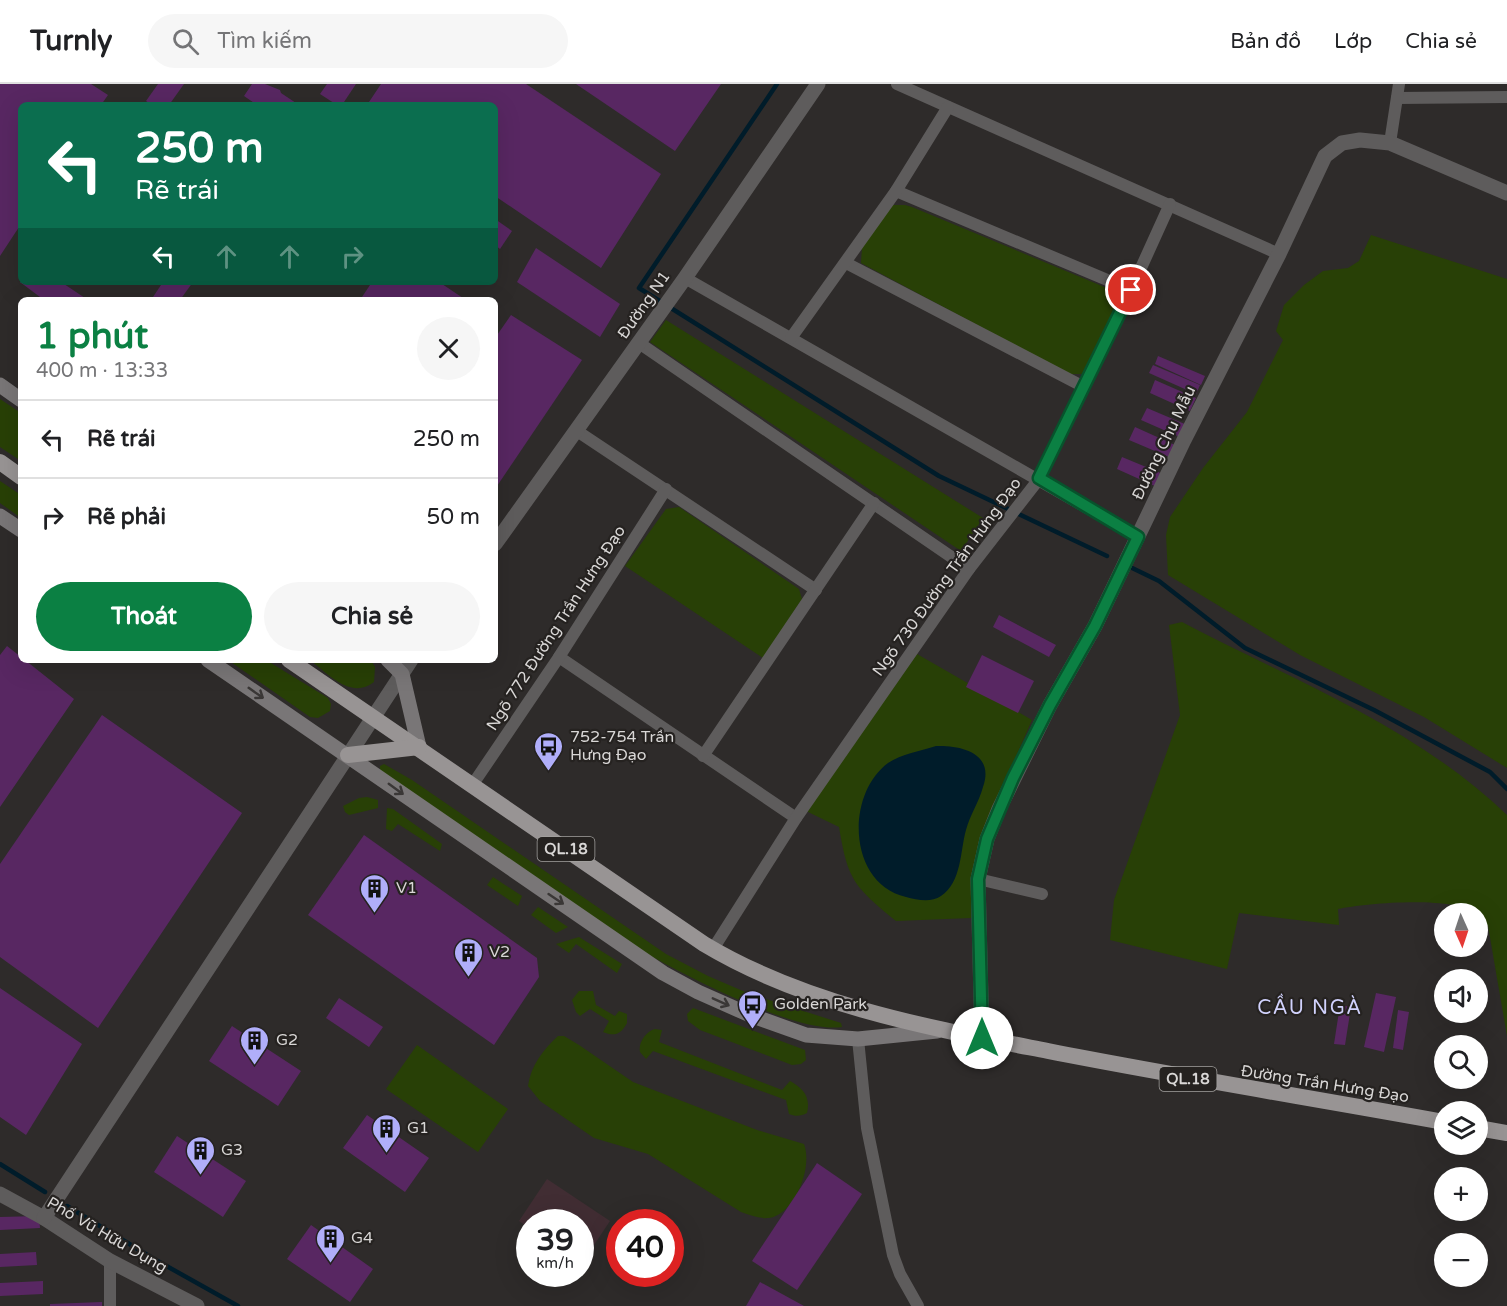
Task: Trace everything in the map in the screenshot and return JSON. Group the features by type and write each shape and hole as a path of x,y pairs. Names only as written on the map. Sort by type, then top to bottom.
{"highway":[{"path":"0,462 18,475"},
{"name":"Đường Trần Hưng Đạo","path":"293,663 713,949 802,990 868,1011 942,1030 1213,1083 1434,1120"},
{"path":"348,755 419,747"},
{"path":"1488,1130 1507,1133"}],"main road":[{"path":"0,385 18,398"},
{"path":"0,516 18,528"},
{"path":"212,663 668,976 750,1015 806,1035 858,1039 942,1030"},
{"path":"391,663 402,674 419,747"}],"street":[{"name":"Đường N1","path":"498,540 685,278 818,84"},
{"path":"897,84 1279,254"},
{"path":"1390,143 1399,84"},
{"path":"1397,98 1507,98"},
{"path":"791,338 896,191 948,107"},
{"name":"Đường Chu Mẫu","path":"982,1038 978,879 987,839 1013,778 1050,705 1095,626 1184,440 1279,254 1325,156 1342,142 1360,140 1390,143 1507,193"},
{"path":"896,191 1131,290"},
{"name":"Ngõ 730 Đường Trần Hưng Đạo","path":"713,949 796,818 969,569 1039,478 1131,290 1170,204"},
{"path":"846,263 1084,387"},
{"path":"685,278 1039,478 1138,537"},
{"path":"639,343 969,569"},
{"path":"577,431 816,590"},
{"name":"Ngõ 772 Đường Trần Hưng Đạo","path":"473,784 559,657 666,489"},
{"path":"704,756 874,503"},
{"path":"559,657 796,818"},
{"path":"44,1218 409,663"},
{"path":"978,879 1042,894"},
{"path":"858,1039 867,1128 893,1255 900,1274 918,1306"},
{"name":"Phố Vũ Hữu Dụng","path":"0,1194 44,1218 110,1261 197,1306"},
{"path":"110,1261 110,1306"}],"shaded area":[{"path":"547,1179 592,1209 527,1209"},
{"path":"594,1210 606,1218 606,1227 594,1245"}],"green space":[{"path":"891,205 912,207 1114,291 1119,304 1088,371 1081,374 1069,374 861,263 862,248"},
{"path":"1371,235 1507,279 1507,768 1424,717 1300,655 1168,575 1166,535 1170,517 1203,468 1247,412 1283,340 1276,331 1284,305 1304,285 1323,271 1348,268 1359,261"},
{"path":"666,320 983,518 961,551 650,342"},
{"path":"0,399 18,411 18,459 0,447"},
{"path":"0,481 18,493 18,516 0,503"},
{"path":"679,507 799,589 802,599 763,658 625,566 666,509"},
{"path":"1182,622 1352,707 1433,756 1507,815 1507,1036 1488,926 1488,903 1411,902 1338,909 1339,925 1239,913 1227,969 1110,940 1114,900 1180,715 1169,625"},
{"path":"917,654 1032,720 1009,772 971,881 971,918 896,921 855,881 846,860 839,827 806,811"},
{"path":"232,663 271,663 328,698 331,704 330,711 318,718 310,717"},
{"path":"314,663 373,663 375,667 374,682 365,687 348,687"},
{"path":"384,764 412,780 666,954 708,976 750,994 841,1023 842,1027 823,1027 772,1013 717,990 649,955 380,772 380,766"},
{"path":"367,797 378,800 378,808 349,815 345,812 343,806 359,798"},
{"path":"387,808 393,809 442,844 440,851 398,824 392,831 386,829"},
{"path":"493,877 522,896 518,906 487,885"},
{"path":"538,907 568,927 556,933 531,915"},
{"path":"579,937 622,964 617,973 576,944 569,953 556,944"},
{"path":"579,991 593,991 596,1005 615,1016 619,1011 627,1014 627,1023 622,1030 617,1034 603,1032 609,1021 590,1009 580,1016 572,1000"},
{"path":"693,1008 805,1050 806,1060 801,1064 792,1065 700,1030 688,1021 687,1014"},
{"path":"655,1029 662,1030 659,1042 782,1090 790,1081 805,1094 808,1102 807,1113 798,1116 789,1114 786,1100 653,1051 646,1059 640,1052 641,1041"},
{"path":"558,1036 564,1036 579,1045 633,1082 757,1130 804,1144 806,1165 804,1176 794,1199 778,1215 769,1218 741,1212 648,1154 594,1138 540,1101 528,1086 530,1078 538,1058"},
{"path":"417,1045 508,1109 478,1152 386,1089"}],"water":[{"path":"936,746 956,747 973,753 984,766 985,775 981,793 966,830 957,875 953,883 937,898 919,900 887,889 873,875 863,857 859,837 860,816 865,796 874,777 888,763 905,755"}],"building":[{"path":"0,84 91,84 108,95 103,102 18,102 18,229 0,256"},
{"path":"158,84 184,84 171,102 146,101"},
{"path":"252,84 265,84 280,90 294,102 253,102 244,96"},
{"path":"327,84 356,84 344,102 332,102 320,94"},
{"path":"381,84 526,84 661,174 601,268 498,198 498,102 369,102"},
{"path":"576,84 721,84 675,151"},
{"path":"498,221 512,231 500,249 498,247"},
{"path":"536,248 620,304 600,337 517,282"},
{"path":"24,285 66,285 84,297 40,297"},
{"path":"161,285 191,285 182,297 153,297"},
{"path":"370,285 444,285 462,297 362,297"},
{"path":"511,315 582,360 498,485 498,334"},
{"path":"1158,356 1205,376 1201,385 1155,364"},
{"path":"1153,365 1200,385 1196,394 1149,373"},
{"path":"1155,380 1196,398 1190,411 1150,393"},
{"path":"1147,408 1187,425 1182,438 1141,420"},
{"path":"1135,427 1175,445 1169,457 1129,440"},
{"path":"1122,457 1163,474 1157,487 1117,469"},
{"path":"999,615 1056,645 1049,657 993,627"},
{"path":"7,646 18,655 18,663 29,663 74,699 0,807 0,655"},
{"path":"982,655 1034,681 1018,713 966,687"},
{"path":"102,715 242,813 98,1028 0,957 0,864"},
{"path":"364,835 537,958 539,977 494,1045 308,915"},
{"path":"0,988 82,1044 26,1135 0,1117"},
{"path":"1376,993 1396,997 1384,1052 1364,1047"},
{"path":"339,998 383,1027 369,1047 326,1018"},
{"path":"1340,1005 1351,1007 1345,1045 1334,1044"},
{"path":"1398,1010 1409,1012 1403,1050 1393,1048"},
{"name":"G2","path":"232,1026 301,1071 278,1106 209,1061"},
{"name":"G1","path":"367,1115 429,1158 405,1192 343,1148"},
{"name":"G3","path":"177,1136 246,1181 223,1217 154,1172"},
{"path":"817,1163 862,1194 797,1290 752,1261"},
{"path":"39,1216 40,1228 0,1230 0,1217"},
{"name":"G4","path":"311,1225 373,1269 350,1302 287,1259"},
{"path":"36,1252 37,1265 0,1267 0,1254"},
{"path":"43,1281 43,1294 0,1296 0,1283"},
{"path":"760,1282 804,1306 746,1306"},
{"path":"102,1302 102,1306 50,1306 50,1304"}],"waterway":[{"path":"777,84 639,288 939,476 1107,556"},
{"path":"1128,566 1159,581 1245,648 1374,710 1490,772 1507,789"},
{"path":"0,1164 45,1192"},
{"path":"67,1206 154,1259 238,1306"}],"place":[{"name":"752-754 Trần Hưng Đạo","path":"549,772"},
{"name":"V1","path":"375,914"},
{"name":"V2","path":"468,978"},
{"name":"Golden Park","path":"753,1030"},
{"name":"G2","path":"255,1066"},
{"name":"G1","path":"386,1154"},
{"name":"G3","path":"200,1176"},
{"name":"G4","path":"330,1264"}],"district":[{"name":"CẦU NGÀ","path":"1310,1008"}],"route":[{"path":"982,1038 978,879 987,839 1013,778 1050,705 1095,626 1138,537 1039,478 1131,290"}]}
